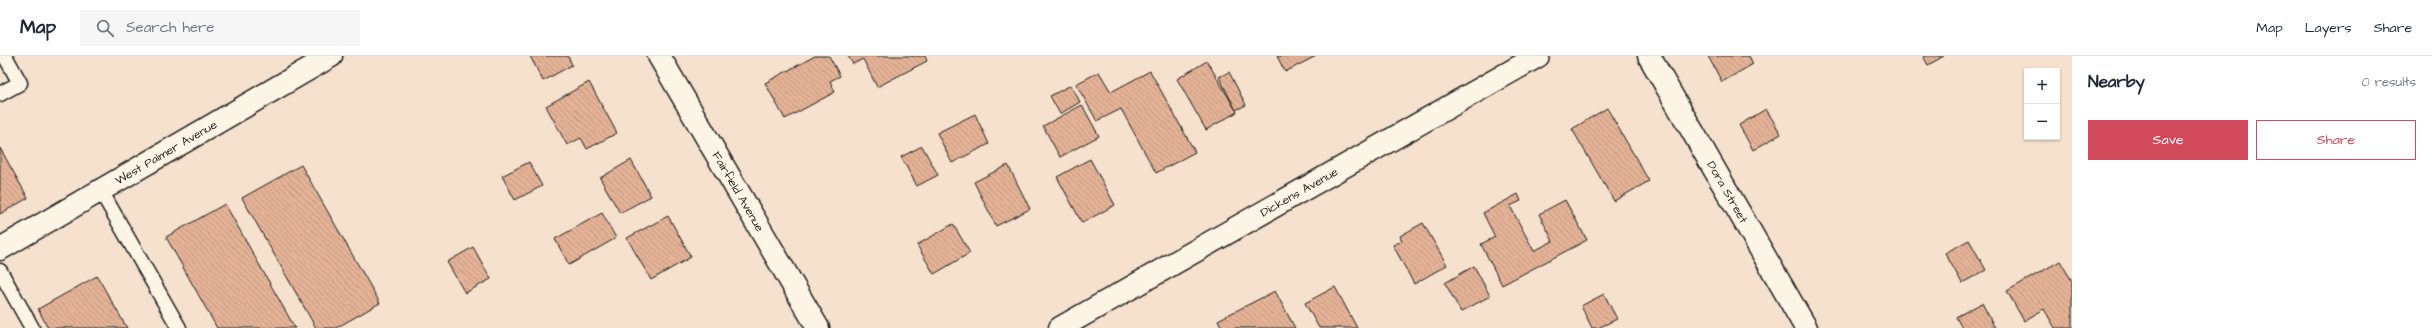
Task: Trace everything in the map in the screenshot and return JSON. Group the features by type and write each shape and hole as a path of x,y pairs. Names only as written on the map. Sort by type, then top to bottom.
{"street":[{"name":"West Palmer Avenue","path":"0,248 101,191 331,56"},
{"name":"Fairfield Avenue","path":"659,56 818,328"},
{"name":"Dickens Avenue","path":"1060,328 1538,56"},
{"name":"Dora Street","path":"1649,56 1806,328"}],"lane":[{"path":"0,94 20,83 5,56"},
{"path":"101,191 179,328"},
{"path":"0,271 32,328"}],"building":[{"path":"530,56 568,56 572,65 543,81"},
{"path":"815,56 829,56 840,76 830,81 835,92 785,119 765,83"},
{"path":"848,56 925,56 927,61 877,87 863,59 853,64"},
{"path":"1277,56 1316,56 1285,72"},
{"path":"1708,56 1749,56 1753,64 1722,82"},
{"path":"1923,56 1944,56 1928,65"},
{"path":"1207,61 1237,112 1206,130 1177,79"},
{"path":"1150,71 1195,152 1156,173 1121,109 1097,121 1076,84 1099,72 1111,92"},
{"path":"1229,72 1246,105 1236,110 1219,77"},
{"path":"589,82 617,133 587,149 581,138 567,145 546,106"},
{"path":"1071,85 1080,102 1060,114 1050,96"},
{"path":"1082,105 1099,136 1060,157 1043,126"},
{"path":"1607,108 1649,181 1614,201 1572,129"},
{"path":"1766,109 1781,134 1753,150 1739,125"},
{"path":"975,114 989,144 952,163 937,133"},
{"path":"922,146 938,175 917,186 901,157"},
{"path":"0,148 28,198 0,214"},
{"path":"1090,159 1115,205 1082,223 1057,177"},
{"path":"631,160 651,196 620,213 600,178"},
{"path":"529,162 542,186 515,200 502,176"},
{"path":"301,165 380,303 336,328 316,328 242,198"},
{"path":"1008,165 1030,209 996,226 974,182"},
{"path":"1518,194 1521,201 1510,206 1534,251 1553,241 1539,214 1565,200 1587,240 1502,285 1481,244 1495,237 1483,213"},
{"path":"225,204 295,328 217,328 166,237"},
{"path":"602,213 616,238 569,265 555,239"},
{"path":"668,216 691,257 651,280 627,238"},
{"path":"1423,223 1447,265 1414,284 1393,245 1402,241 1400,236"},
{"path":"953,224 970,253 934,274 917,245"},
{"path":"1969,240 1986,270 1962,283 1945,253"},
{"path":"473,247 491,279 465,293 447,262"},
{"path":"2060,261 2072,281 2072,328 2055,328 2044,309 2024,321 2007,291"},
{"path":"1474,266 1490,296 1461,312 1445,283"},
{"path":"97,276 127,328 48,328 38,309"},
{"path":"1335,287 1357,328 1319,328 1305,303"},
{"path":"1275,291 1295,328 1222,328 1218,320"},
{"path":"1604,294 1617,319 1598,328 1592,328 1581,306"},
{"path":"1982,303 1995,328 1962,328 1956,317"}]}
